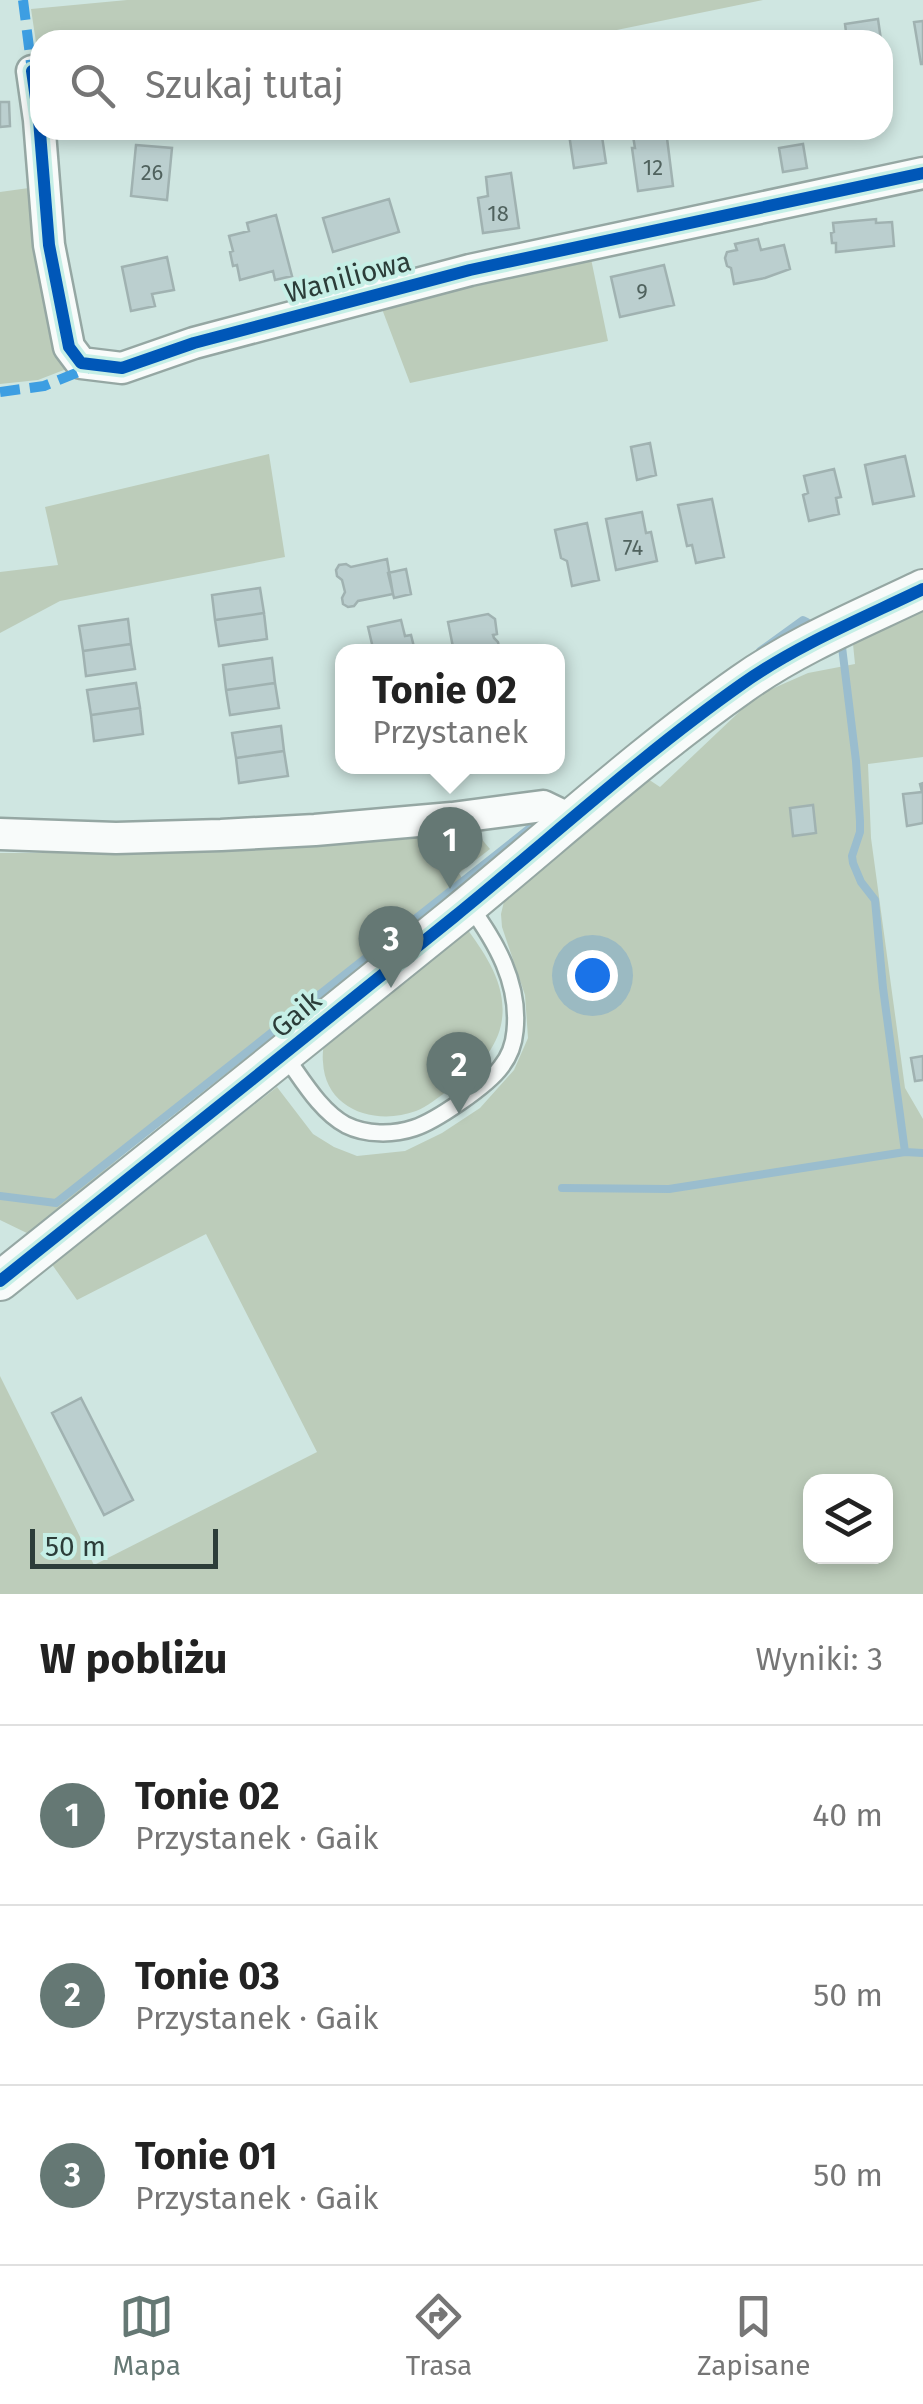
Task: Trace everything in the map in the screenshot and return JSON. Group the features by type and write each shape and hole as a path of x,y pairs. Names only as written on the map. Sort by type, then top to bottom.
{"street":[{"name":"Waniliowa","path":"40,140 48,245 70,347 81,363 122,368 194,344 470,270 923,173"},
{"name":"Gaik","path":"0,1281 284,1056 633,767 745,682 811,644 923,589"},
{"path":"0,834 116,838 221,835 452,818 543,806 572,820"}],"lane":[{"path":"284,1056 338,1119 369,1132 416,1128 492,1078 511,1049 515,1032 513,994 499,950 469,905"}],"green space":[{"path":"127,0 763,0 617,30 34,30 31,9"},
{"path":"36,187 69,368 38,380 0,384 0,192"},
{"path":"590,254 608,341 410,383 379,301"},
{"path":"269,454 285,557 60,601 0,633 0,572 58,565 45,507"},
{"path":"923,609 923,757 868,764 871,838 905,1088 923,1119 923,1594 0,1594 0,1376 94,1565 317,1452 206,1234 77,1300 51,1263 277,1087 313,1134 357,1156 405,1151 480,1108 514,1070 528,1038 525,995 502,927 506,893 648,779 660,787 756,696 808,673 855,664 853,644"},
{"path":"468,823 490,849 459,873 466,886 132,1147 31,1235 0,1220 0,853 64,853"},
{"path":"465,926 488,960 502,998 501,1025 488,1054 457,1084 416,1111 370,1115 343,1103 326,1079 324,1038"}],"building":[{"path":"878,19 880,30 846,30 845,24"},
{"path":"923,21 923,64 921,64 914,22"},
{"path":"0,102 9,102 10,126 0,127"},
{"path":"570,140 603,140 606,163 574,168"},
{"path":"634,140 667,140 673,186 638,191"},
{"path":"803,144 807,168 783,172 779,148"},
{"path":"136,145 172,148 167,200 131,196"},
{"path":"511,173 519,228 483,233 478,198 488,196 486,177"},
{"path":"389,199 399,232 333,252 323,218"},
{"path":"276,215 292,276 275,280 273,271 240,280 237,265 233,266 229,236 249,231 247,223"},
{"path":"876,219 876,223 892,222 894,246 836,252 836,243 832,243 833,223"},
{"path":"758,239 761,250 784,245 790,269 734,284 725,258 727,252 737,250 735,244"},
{"path":"167,257 174,290 152,294 155,306 131,311 122,267"},
{"path":"664,265 674,305 620,317 611,277"},
{"path":"650,443 656,475 637,480 631,447"},
{"path":"905,456 914,496 873,504 865,465"},
{"path":"834,469 841,497 836,498 839,514 809,521 803,495 808,493 804,476"},
{"path":"712,499 724,557 696,563 692,545 687,546 678,505"},
{"path":"642,512 657,561 616,570 606,519"},
{"path":"587,523 599,580 572,586 555,530"},
{"path":"387,559 393,594 358,601 354,606 343,604 345,592 336,570 339,565 351,567"},
{"path":"406,569 411,594 394,598 388,573"},
{"path":"260,588 264,613 215,620 212,595"},
{"path":"264,613 267,639 219,646 215,620"},
{"path":"488,614 495,619 497,634 493,635 498,644 452,644 448,622"},
{"path":"128,619 131,644 83,651 79,626"},
{"path":"401,620 405,636 411,635 413,644 372,644 368,627"},
{"path":"131,644 135,669 86,676 83,651"},
{"path":"272,658 275,683 226,690 223,665"},
{"path":"136,683 140,708 91,715 87,690"},
{"path":"275,683 279,708 230,715 226,690"},
{"path":"140,708 143,734 94,741 91,715"},
{"path":"281,726 284,751 236,758 232,733"},
{"path":"284,751 288,776 239,783 236,758"},
{"path":"923,783 923,823 907,826 903,794 922,792"},
{"path":"813,805 816,833 793,836 790,808"},
{"path":"923,1056 923,1080 915,1081 911,1058"},
{"path":"81,1398 133,1500 104,1515 52,1413"}],"waterway":[{"path":"760,651 803,620 807,622"},
{"path":"842,647 860,821 852,856 861,882 875,900 905,1152"},
{"path":"0,1196 56,1203 535,824"},
{"path":"562,1188 669,1189 905,1152 923,1153"}],"marked path":[{"path":"23,0 30,55"},
{"path":"0,392 44,386 91,367"}],"cycle path":[{"path":"41,140 49,245 69,347 81,363 122,368 194,343 470,270 923,173"},
{"path":"0,1281 705,711 785,657 923,589"}],"place":[{"name":"Tonie 02","path":"450,889"},
{"name":"Tonie 01","path":"391,988"},
{"name":"Tonie 03","path":"459,1114"}]}
